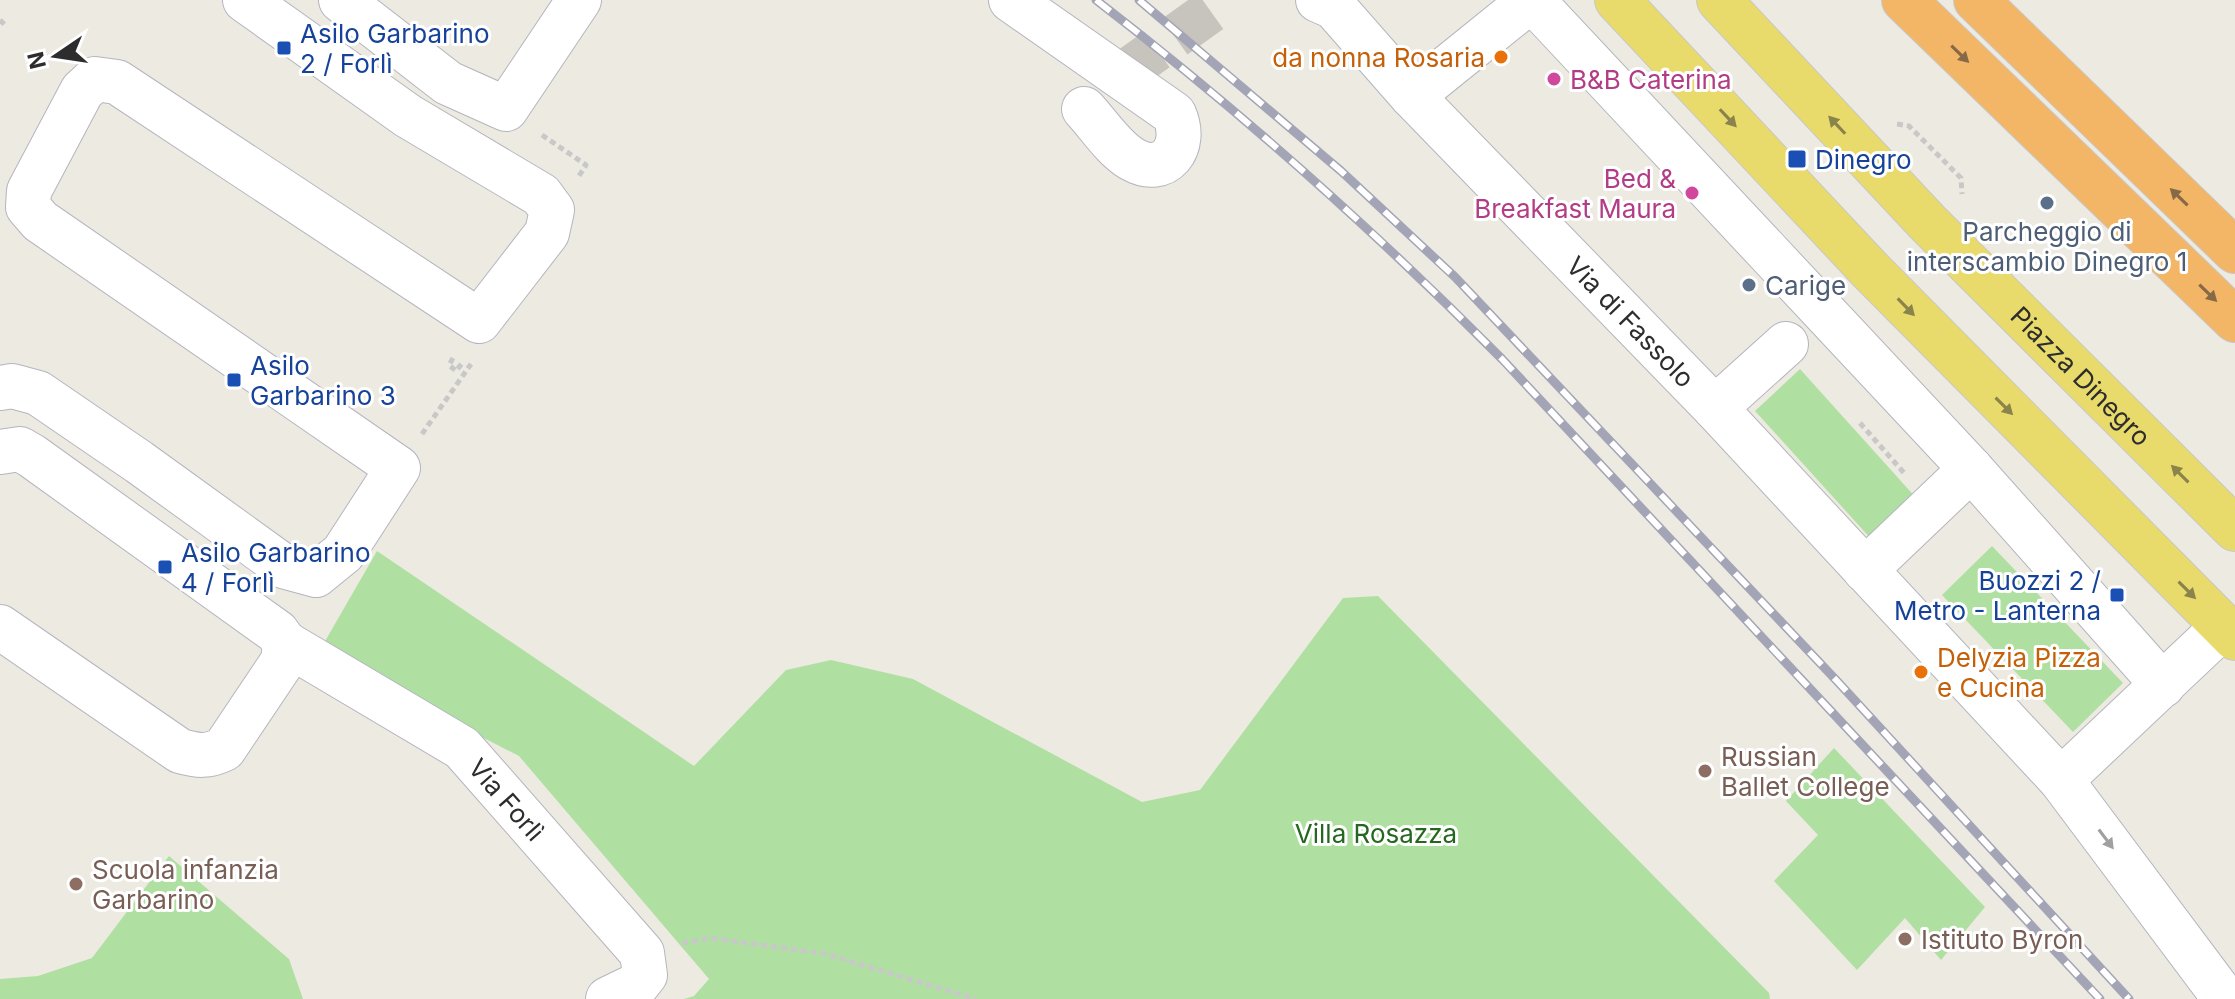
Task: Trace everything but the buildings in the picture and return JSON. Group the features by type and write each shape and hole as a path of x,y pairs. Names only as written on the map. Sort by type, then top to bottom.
{"highway":[{"path":"1904,0 2235,320"},
{"path":"1976,0 2235,251"}],"main road":[{"path":"1617,0 1870,270 2229,632"},
{"name":"Piazza Dinegro","path":"1719,0 1928,223 2235,529"}],"street":[{"path":"0,388 12,386 38,393 283,566 316,575 343,553 398,468 40,221 28,207 29,191 82,91 95,79 117,82 475,344 547,233 552,210 541,195 408,116 245,0"},
{"path":"341,0 448,83 506,109 579,0"},
{"path":"1011,0 1174,114 1181,128 1180,143 1172,155 1161,163 1147,165 1134,161 1084,109"},
{"path":"1412,96 1532,0 1804,329 1904,398 2163,685"},
{"name":"Via di Fassolo","path":"1333,2 1412,96 1715,408"},
{"path":"1804,329 1715,408 2060,779 2225,999"},
{"path":"0,452 20,449 32,456 277,632 285,643 283,661 224,749 199,756 180,751 0,627"},
{"path":"1865,570 1971,469"},
{"path":"2060,779 2163,685 2229,632"},
{"name":"Via Forlì","path":"285,643 462,748 642,953 645,975 637,985 608,999"}],"path":[{"path":"0,20 7,27"},
{"path":"475,344 456,371 449,365 475,344"},
{"path":"398,468 475,344"},
{"path":"1860,423 1933,504"},
{"path":"677,944 711,938 826,954 976,999"}],"green space":[{"path":"1800,369 1918,500 1873,541 1755,411"},
{"path":"1992,546 2123,683 2073,732 1942,595"},
{"name":"Villa Rosazza","path":"377,551 694,766 786,670 831,660 913,679 1142,802 1200,790 1343,598 1378,596 1769,993 1770,999 684,999 694,996 709,979 519,756 476,734 324,643"},
{"path":"1834,748 1985,907 1941,960 1905,918 1857,970 1774,881 1818,835 1786,801"},
{"path":"169,856 289,959 303,999 0,999 0,979 38,976 92,958"}],"tunnel":[{"path":"1121,75 1226,0"}],"railway":[{"path":"1096,0 1202,84 1305,172 1502,359 2100,999"},
{"path":"1139,0 1341,171 1455,277 1837,681 2129,999"}],"place":[{"name":"Asilo Garbarino 2 / Forlì","path":"284,48"},
{"name":"da nonna Rosaria","path":"1501,57"},
{"name":"B&B Caterina","path":"1554,79"},
{"name":"Dinegro","path":"1797,159"},
{"name":"Bed & Breakfast Maura","path":"1692,193"},
{"name":"Parcheggio di interscambio Dinegro 1","path":"2047,203"},
{"name":"Carige","path":"1749,285"},
{"name":"Asilo Garbarino 3","path":"234,380"},
{"name":"Asilo Garbarino 4 / Forlì","path":"165,567"},
{"name":"Buozzi 2 / Metro - Lanterna","path":"2117,595"},
{"name":"Delyzia Pizza e Cucina","path":"1921,672"},
{"name":"Russian Ballet College","path":"1705,771"},
{"name":"Scuola infanzia Garbarino","path":"76,884"},
{"name":"Istituto Byron","path":"1905,939"}]}
